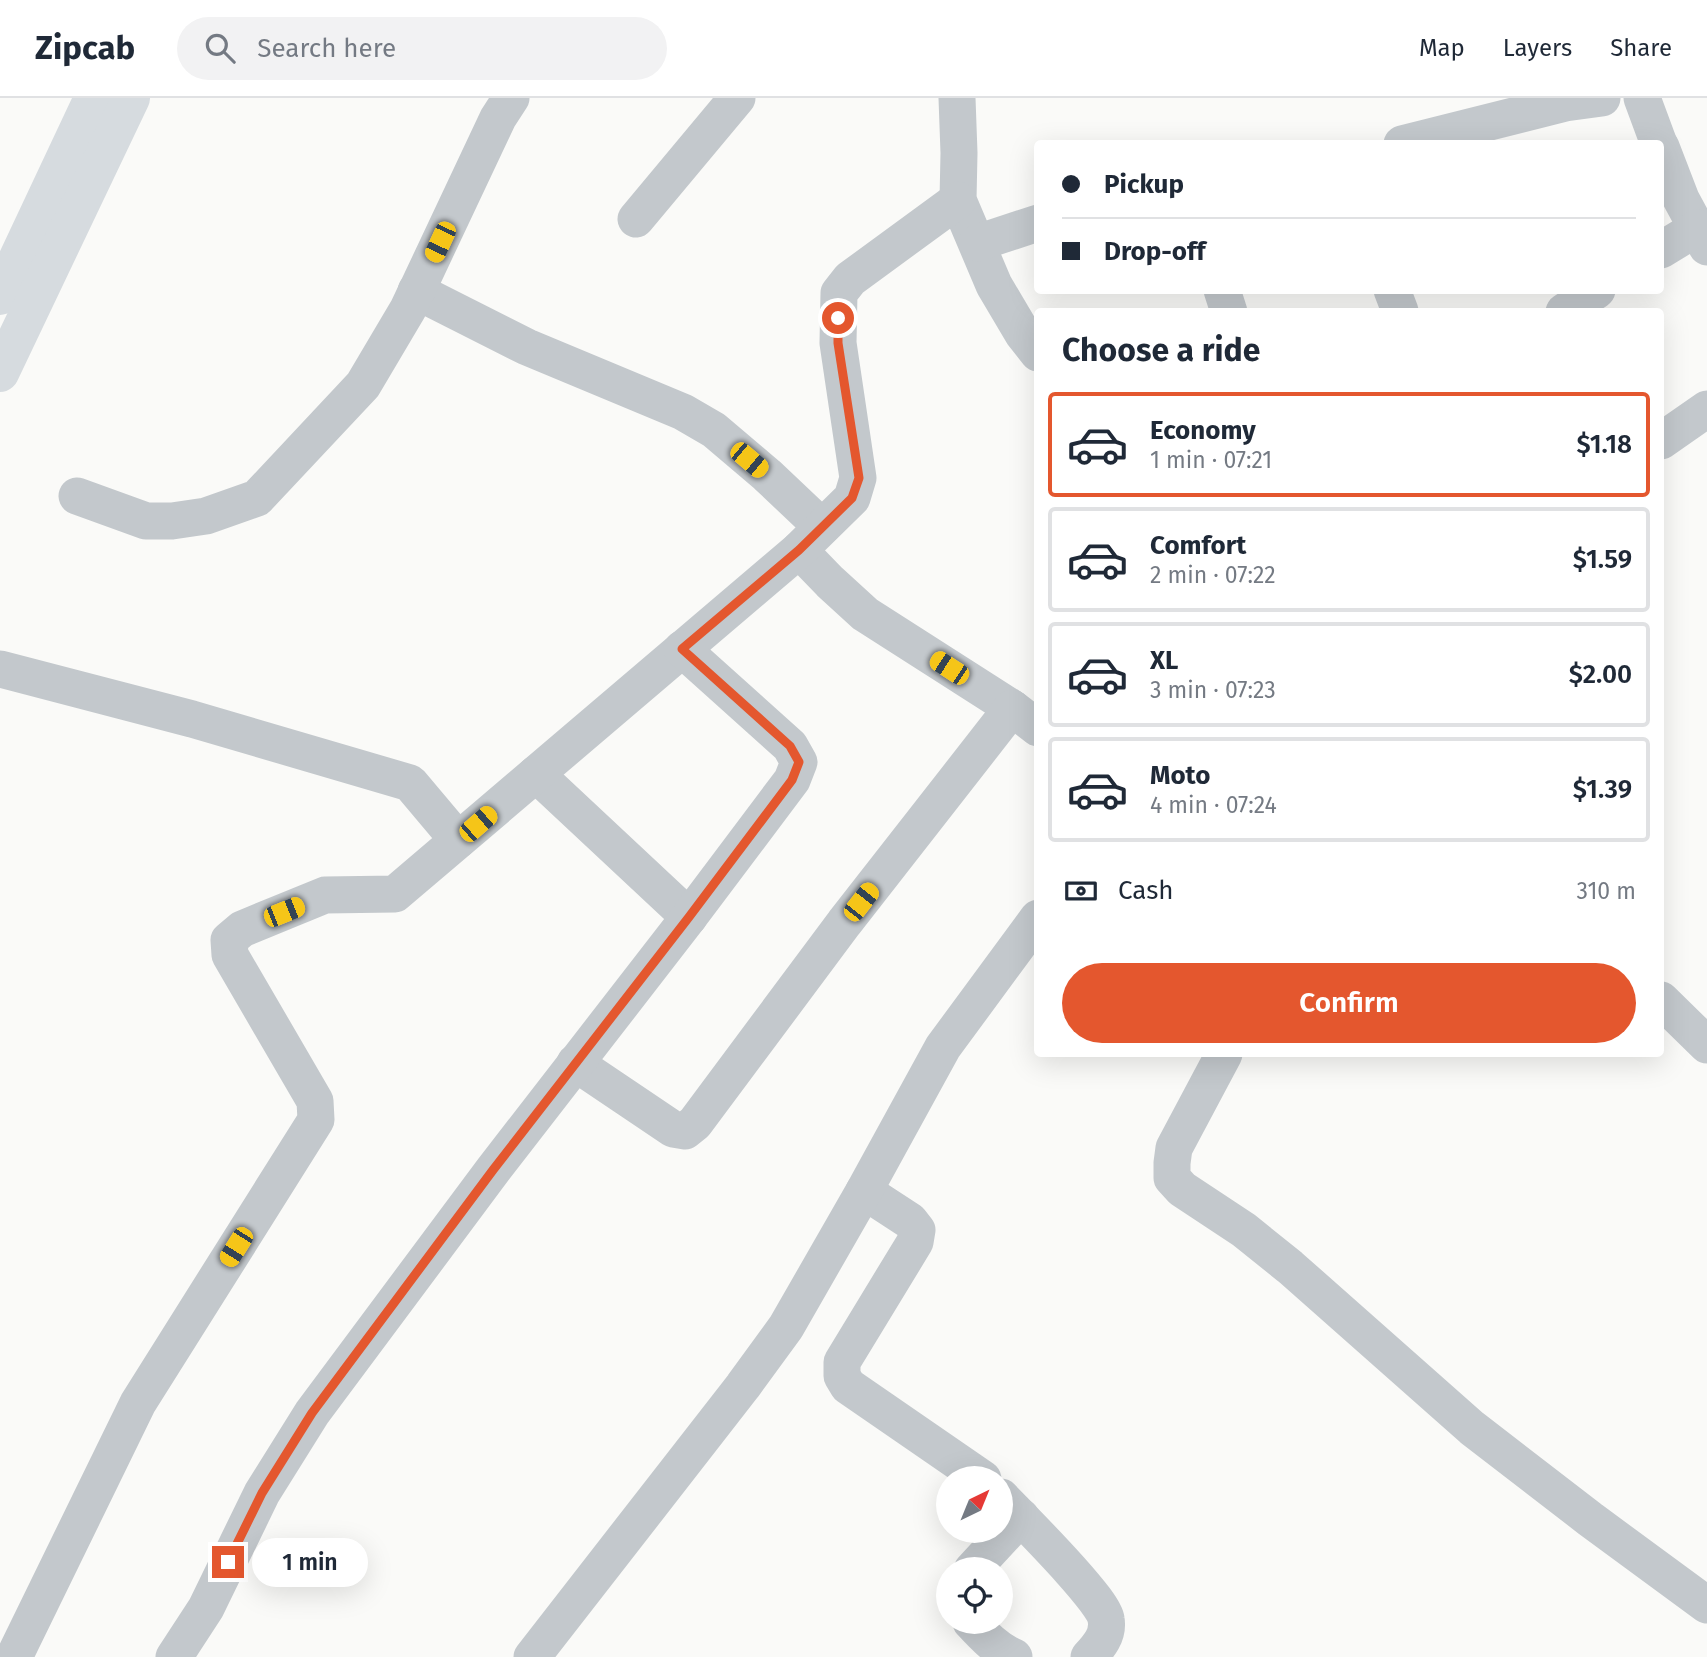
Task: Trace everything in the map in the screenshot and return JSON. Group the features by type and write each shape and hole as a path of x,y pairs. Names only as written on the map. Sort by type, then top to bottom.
{"main road":[{"path":"0,296 93,98"},
{"path":"0,373 131,98"}],"street":[{"path":"77,496 146,521 172,522 206,516 257,498 363,385 408,309 498,118 511,98"},
{"path":"636,219 737,98"},
{"path":"957,98 958,200 994,285 1023,334 1034,347"},
{"path":"1461,98 1495,132"},
{"path":"1642,98 1658,140"},
{"path":"1433,140 1495,132 1584,99"},
{"path":"1664,155 1681,199 1702,237 1664,249"},
{"path":"14,1657 138,1403 316,1120 316,1101 230,954 229,940 242,929 326,895 395,894 811,538 852,498 859,478 838,343 839,293 850,279 958,200"},
{"path":"977,243 1034,224"},
{"path":"416,291 527,347 683,412 714,430 767,475 811,538 830,582 865,614 1025,718 844,923 695,1123 685,1131 673,1129 575,1063"},
{"path":"1570,308 1591,294"},
{"path":"1664,439 1707,409"},
{"path":"174,1657 206,1608 262,1493 312,1413 493,1170 792,780 799,762 790,746 682,649"},
{"path":"0,669 192,719 410,783 458,840"},
{"path":"536,774 689,917"},
{"path":"532,1657 786,1327 943,1047 1034,923"},
{"path":"1664,1002 1704,1034"},
{"path":"1219,1057 1174,1148 1172,1178 1182,1189 1244,1230 1290,1267 1472,1428 1707,1605"},
{"path":"864,1191 910,1221 917,1230 915,1242 842,1362 842,1376 848,1387 964,1466"},
{"path":"1013,1509 1096,1601 1107,1617 1106,1634 1089,1657"},
{"path":"982,1634 1004,1653 1014,1657"}],"route":[{"path":"228,1562 262,1493 312,1413 493,1170 792,780 799,762 790,746 682,649 799,550 852,498 859,478 838,343 838,318"}]}
